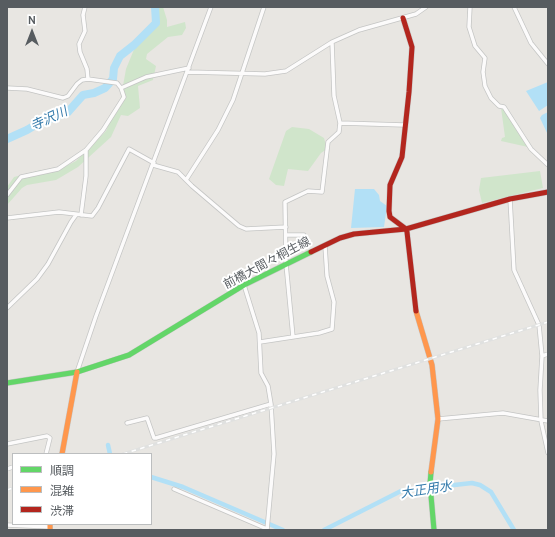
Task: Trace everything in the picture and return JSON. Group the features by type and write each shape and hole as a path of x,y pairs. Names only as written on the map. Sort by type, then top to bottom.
{"street":[{"path":"85,7 83,15 85,30 79,44 80,52 88,69 88,79"},
{"path":"62,453 77,372 96,316 154,164 211,7"},
{"path":"186,180 221,124 233,100 243,74 264,7"},
{"path":"121,88 146,77 188,70 243,74 265,74 286,70 332,42 359,30 386,21 416,14 426,7"},
{"path":"470,7 469,27 475,46 485,58 483,72 485,86 491,98 499,106 504,108 531,149 548,165"},
{"path":"514,7 531,42 548,64"},
{"path":"403,18 412,47 402,157 390,185 389,211 390,217 406,228 415,309 432,366 438,418 430,484 434,530"},
{"path":"293,337 286,264 285,202 308,192 322,192 328,142 338,134 340,123 334,96 332,42"},
{"path":"7,88 27,89 63,98 68,96 82,80 88,79 117,83 121,88 124,97 103,130 86,150 58,169 21,177 7,195"},
{"path":"340,123 404,125"},
{"path":"7,218 59,212 92,216 98,208 129,149 154,164 178,172 239,226 246,229 286,228"},
{"path":"81,215 86,176 86,150"},
{"name":"前橋大間々桐生線","path":"7,383 77,372 100,366 129,355 244,284 324,244 354,234 406,228 510,199 548,192"},
{"path":"510,199 514,270 538,320 542,356 540,390 542,421 548,453"},
{"path":"7,308 37,279 48,264 76,215"},
{"path":"286,235 304,235"},
{"path":"260,342 320,333 332,329 334,302 327,276 324,244"},
{"path":"174,489 267,529 269,521 274,454 271,404 268,386 261,374 260,342 244,284"},
{"path":"542,356 548,354"},
{"path":"127,423 147,418 154,438 156,438 271,404"},
{"path":"438,418 503,413 548,421"},
{"path":"7,444 47,436 50,438 46,453"},
{"path":"7,526 50,527"}],"green space":[{"path":"153,7 163,7 167,20 167,27 185,22 186,28 182,35 168,37 147,54 146,59 156,66 153,80 138,86 140,108 128,116 121,115 111,137 78,167 56,180 27,185 22,188 7,205 7,187 14,177 41,170 54,172 76,161 106,131 121,97 126,69 135,47 150,27 154,15"},
{"path":"501,108 504,110 528,147 501,141 502,138 505,137"},
{"path":"292,127 309,129 324,138 327,149 321,153 308,171 288,169 284,186 276,185 269,179 286,131"},
{"path":"540,171 543,188 482,203 479,190 481,178"}],"water":[{"path":"548,82 548,105 539,111 526,91"},
{"path":"548,112 548,135 540,118"},
{"path":"355,189 374,189 379,195 380,201 387,206 384,227 351,228"}],"waterway":[{"name":"寺沢川","path":"7,139 37,124 68,112 83,95 94,93 105,88 113,79 114,68 120,56 134,45 156,23 155,7"},
{"name":"大正用水","path":"108,445 110,453"},
{"name":"大正用水","path":"152,477 183,487 283,530"},
{"name":"大正用水","path":"324,530 401,491 472,483 480,485 491,492 514,530"}],"railway":[{"path":"126,453 548,322"},
{"path":"7,490 12,488"}],"traffic: fast":[{"path":"7,383 77,372 129,355 244,285 311,252"},
{"path":"431,472 430,484 434,530"}],"traffic: slow":[{"path":"416,311 432,365 438,419 431,472"},
{"path":"62,453 77,372"},
{"path":"50,525 50,530"}],"traffic: jam":[{"path":"403,18 412,47 409,92 402,157 390,185 389,211 390,217 406,229 407,232 416,311"},
{"path":"311,252 340,238 354,234 406,229 510,199 548,192"}]}
